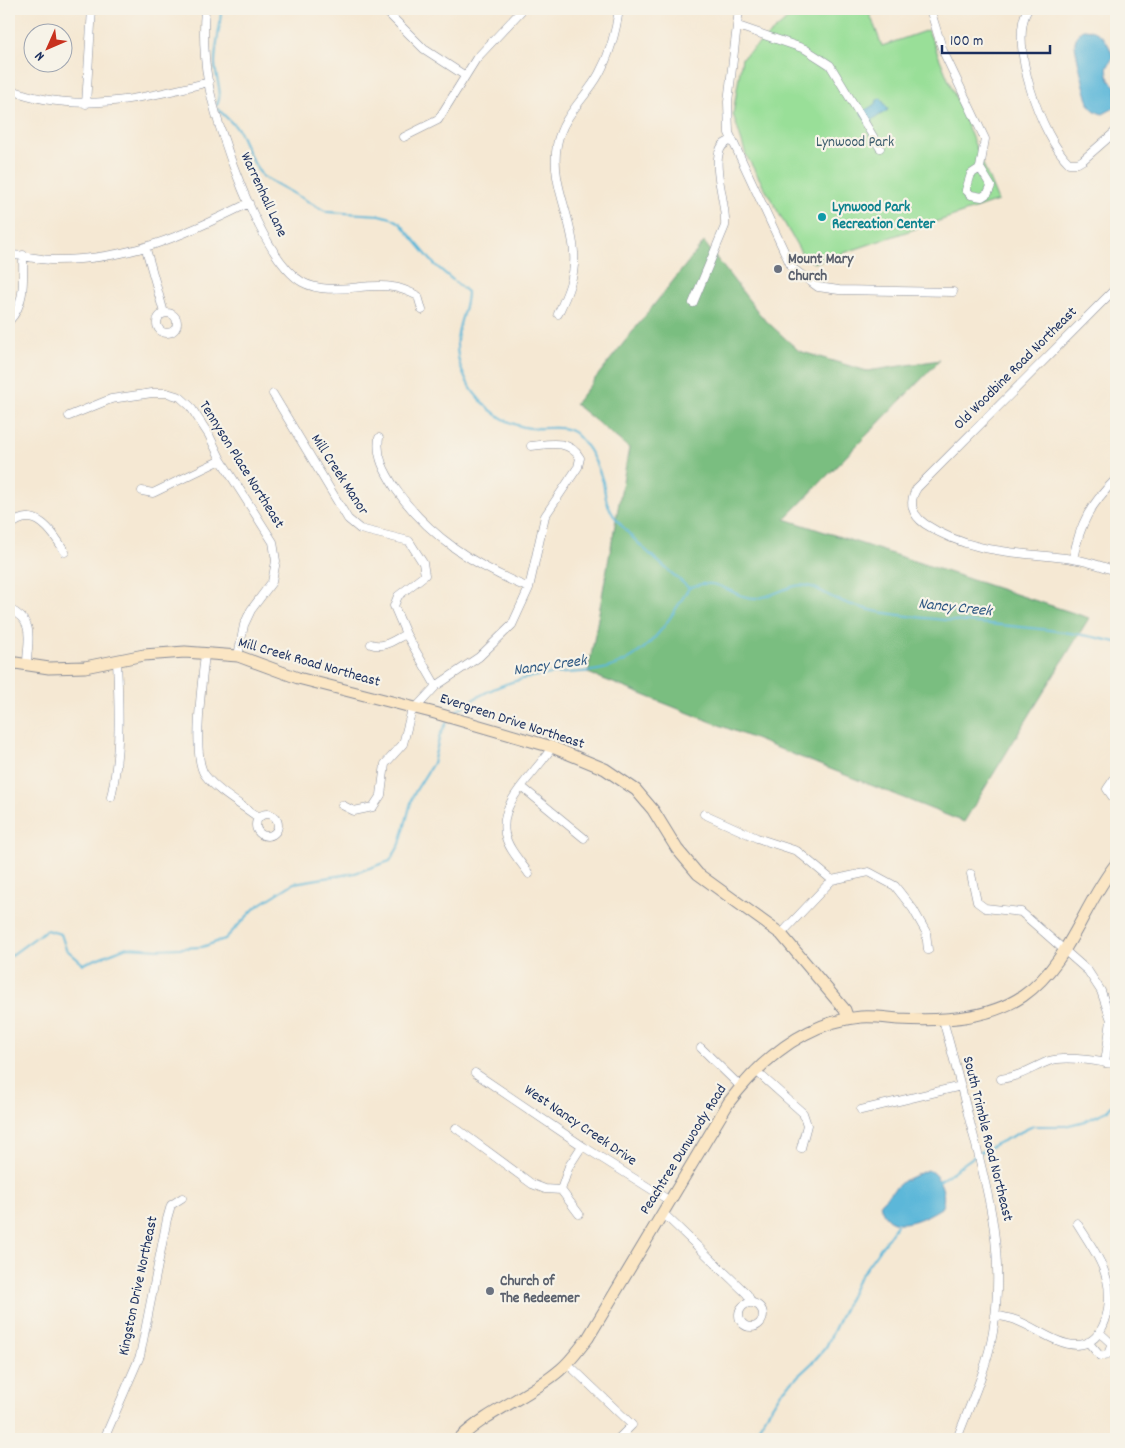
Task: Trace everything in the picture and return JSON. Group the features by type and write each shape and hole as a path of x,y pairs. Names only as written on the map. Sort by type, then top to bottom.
{"street":[{"path":"86,104 92,9"},
{"name":"Warrenhall Lane","path":"205,9 203,36 208,82 226,145 249,203 273,248 302,281 322,288 392,286 418,296 422,310"},
{"path":"384,9 424,49 464,75"},
{"path":"404,137 438,120 464,75 523,9"},
{"path":"558,314 571,280 574,253 556,175 557,143 569,115 599,74 613,41 619,9"},
{"path":"739,9 728,102 729,133 792,268 818,287 839,290 953,292"},
{"path":"930,9 943,51 985,139 980,168"},
{"path":"1028,9 1021,34 1024,65 1050,138 1065,159 1074,164"},
{"path":"738,26 805,49 830,65 880,148"},
{"path":"9,89 38,98 86,104 159,95 208,82"},
{"path":"1074,164 1083,160 1116,131"},
{"path":"694,303 725,226 726,217 718,163 719,150 724,144 732,140"},
{"path":"1074,164 1074,174"},
{"path":"9,255 23,255 53,260 100,257 146,248 192,231 249,203"},
{"path":"146,248 164,313"},
{"path":"9,321 17,312 24,288 23,255"},
{"name":"Old Woodbine Road Northeast","path":"1073,559 983,550 951,539 935,531 916,516 912,500 917,488 1116,288"},
{"name":"Tennyson Place Northeast","path":"69,416 111,399 168,393 180,398 190,406 210,435 221,460 273,542 276,561 272,582 251,610 244,625 238,656"},
{"name":"Mill Creek Manor","path":"273,394 348,519 360,529 409,541 423,563 425,575 395,600 394,606 406,634 436,686"},
{"path":"379,438 377,450 388,478 430,531 469,559 500,576 528,588"},
{"path":"342,805 354,811 373,807 378,802 381,795 385,764 403,744 410,713 436,686 479,657 512,624 528,588 545,516 578,467 580,458 576,451 564,444 531,446"},
{"path":"142,491 153,493 221,460"},
{"path":"1116,479 1089,510 1077,540 1073,559 1116,572"},
{"path":"9,527 15,521 25,518 44,523 54,533 64,552"},
{"path":"9,609 23,619 30,635 27,664"},
{"path":"371,644 384,645 406,634"},
{"path":"205,653 198,738 200,765 204,775 259,818"},
{"name":"Mill Creek Road Northeast","path":"9,662 49,668 85,667 144,655 205,653 238,656 298,678 416,708"},
{"path":"111,797 117,768 119,700 117,661"},
{"name":"Evergreen Drive Northeast","path":"416,708 552,747 605,769 636,790 653,810 677,850 698,874 781,934 845,1010 848,1019"},
{"path":"529,874 511,849 505,834 506,809 542,763 552,747"},
{"path":"1116,776 1108,789 1116,802"},
{"path":"522,787 584,838"},
{"path":"704,814 758,838 797,851 832,880"},
{"name":"Peachtree Dunwoody Road","path":"459,1439 484,1417 547,1380 567,1363 588,1338 729,1102 755,1070 775,1053 802,1035 824,1025 863,1017 943,1020 985,1013 1023,996 1049,971 1065,950 1116,864"},
{"path":"781,934 832,880 869,872 895,886 913,909 926,932 928,950"},
{"path":"971,874 977,902 985,908 1021,912 1088,971 1101,991 1111,1020 1105,1062"},
{"name":"South Trimble Road Northeast","path":"943,1020 994,1217 998,1278 995,1315 985,1367 957,1439"},
{"path":"701,1048 741,1087"},
{"path":"1001,1079 1015,1077 1050,1061 1080,1060 1116,1064"},
{"path":"755,1070 803,1113 807,1126 801,1148"},
{"name":"West Nancy Creek Drive","path":"475,1074 582,1146 670,1201"},
{"path":"861,1110 960,1086"},
{"path":"456,1128 532,1184 545,1189 561,1190"},
{"path":"561,1190 569,1166 582,1146"},
{"path":"561,1190 578,1214"},
{"name":"Kingston Drive Northeast","path":"104,1439 140,1356 169,1212 171,1205 182,1198"},
{"path":"663,1213 747,1294 752,1303"},
{"path":"995,1315 1016,1320 1067,1343 1077,1345 1088,1342 1100,1333 1106,1317 1108,1285 1100,1262 1078,1223"},
{"path":"1088,1342 1100,1356 1108,1354 1112,1344 1100,1333"},
{"path":"567,1363 632,1425 618,1439"}],"green space":[{"name":"Lynwood Park","path":"800,9 868,9 882,46 928,30 998,201 814,263 803,256 746,155 733,114 742,58"},
{"path":"704,242 762,317 799,351 867,371 940,360 785,519 1089,618 964,822 588,673 629,448 575,404"}],"water":[{"path":"1083,29 1094,31 1103,37 1113,57 1107,68 1109,80 1116,87 1116,107 1103,114 1090,106 1081,75 1075,42"},
{"path":"881,98 888,110 872,120 873,122 869,125 861,113 877,103 876,101"},
{"path":"927,1170 932,1172 939,1180 944,1198 941,1208 915,1221 897,1223 889,1220 880,1203 903,1181"}],"waterway":[{"path":"217,105 220,95 215,69 215,56 221,9"},
{"path":"218,109 238,129 251,158 262,176 327,212 380,215 400,223 434,264 467,292 457,336 458,358 469,386 478,398 502,418 516,425 530,428 561,428 572,431 577,435 596,463 608,504 617,520 647,551 689,588"},
{"name":"Nancy Creek","path":"453,714 480,696 510,683 546,674 602,669 629,659 656,636 689,588 700,584 717,585 739,595 757,598 801,585 815,588 847,603 879,612 938,620 1057,631 1116,642"},
{"name":"Nancy Creek","path":"9,957 46,930 61,934 66,949 83,964 127,947 159,949 202,947 225,939 256,907 294,883 355,873 390,861 400,844 413,795 433,763 440,735 447,722"},
{"path":"980,1152 1033,1126 1065,1126 1085,1121 1107,1111 1116,1101"},
{"path":"938,1182 976,1155"},
{"path":"747,1439 758,1428 781,1392 826,1347 858,1279 897,1225"}],"place":[{"name":"Lynwood Park Recreation Center","path":"822,217"},
{"name":"Mount Mary Church","path":"778,269"},
{"name":"Church of The Redeemer","path":"490,1291"}]}
